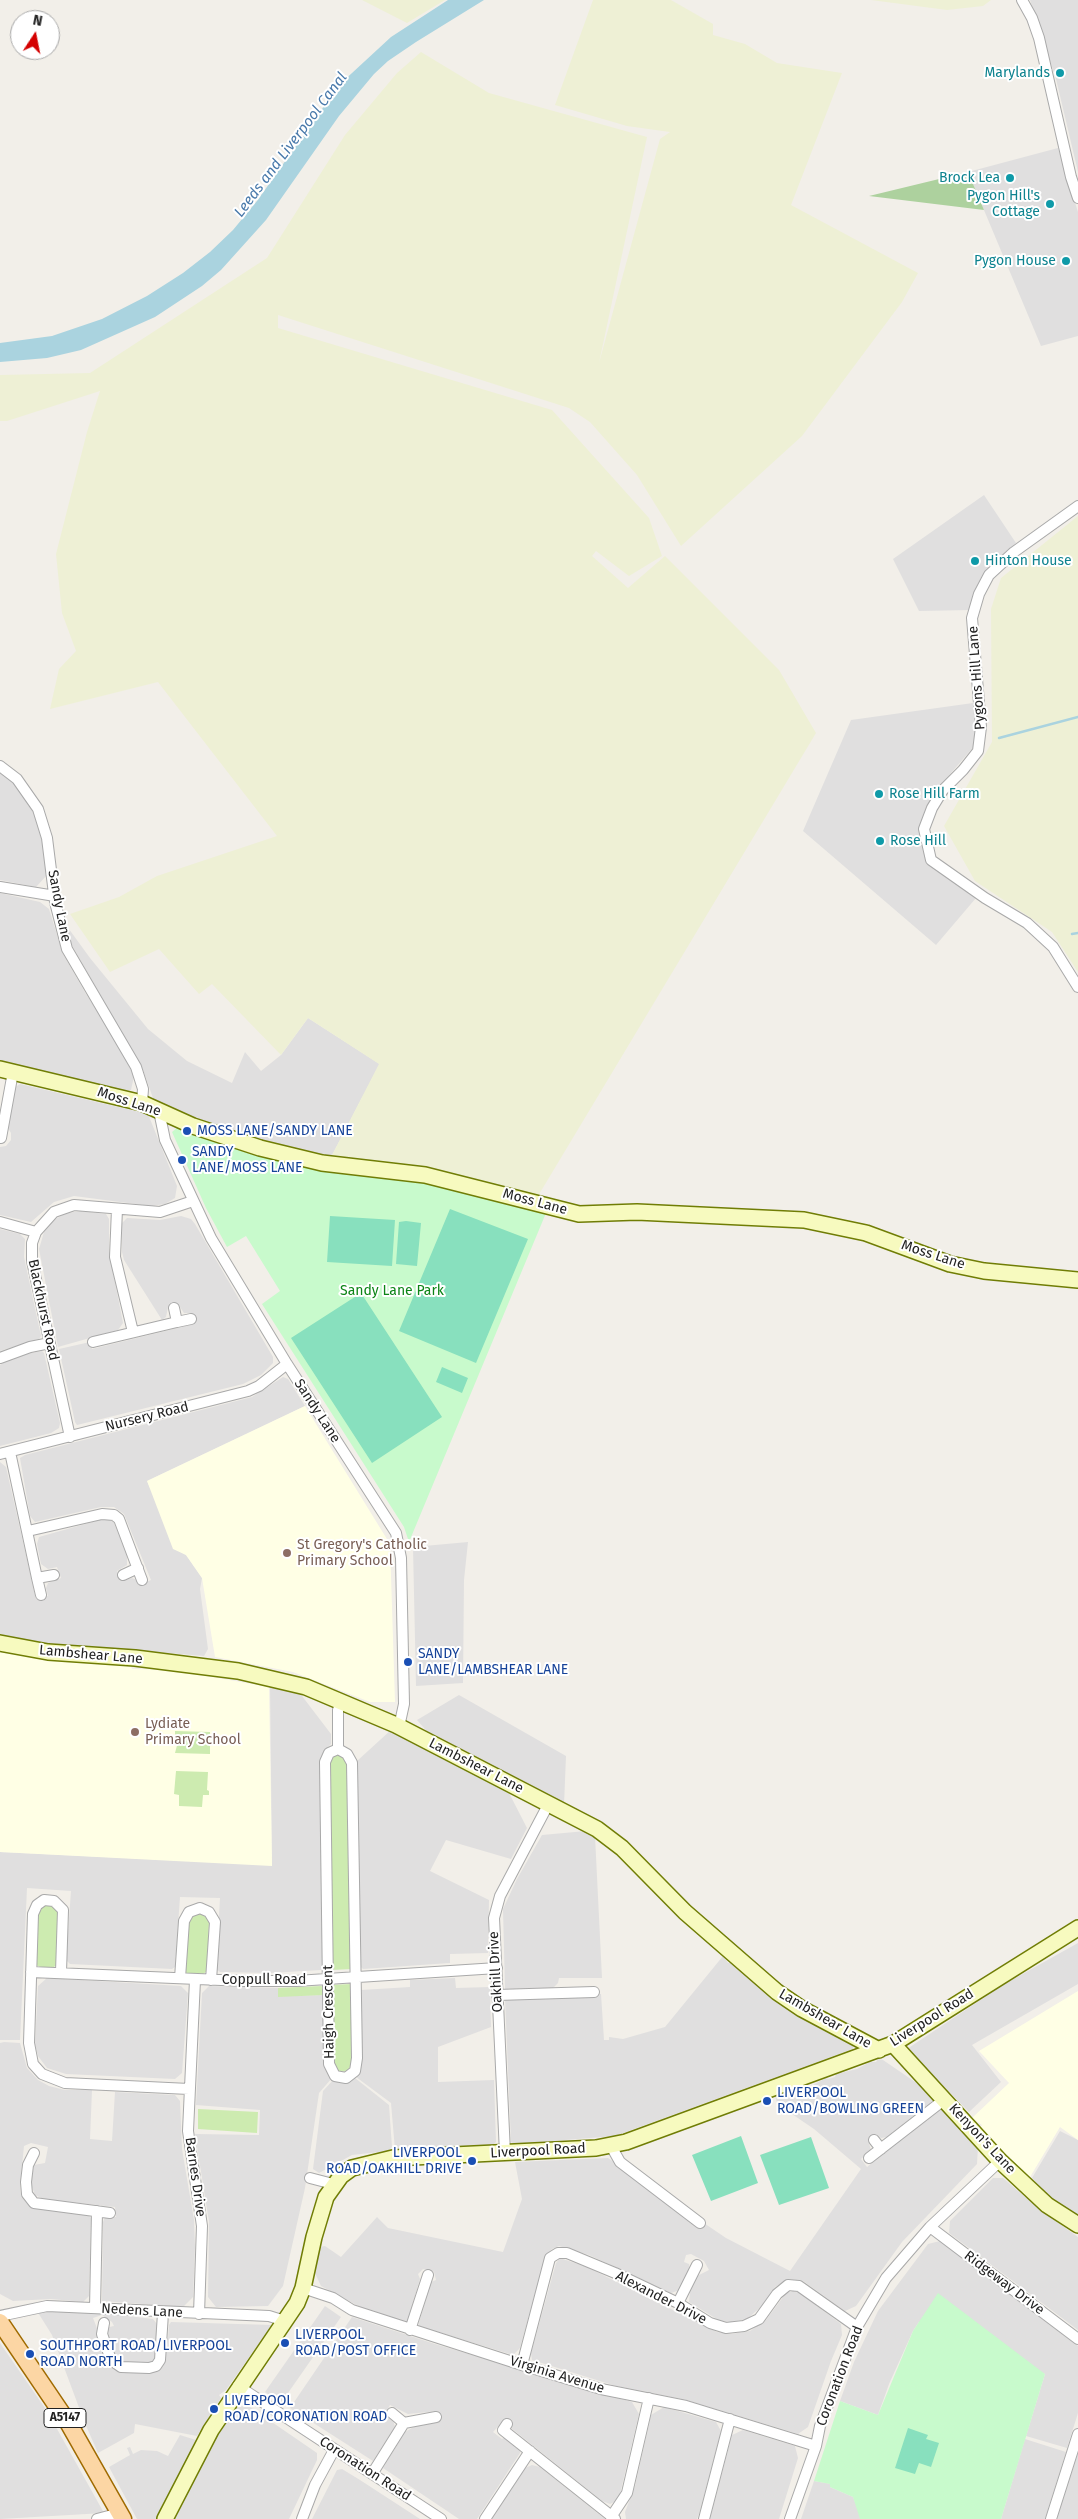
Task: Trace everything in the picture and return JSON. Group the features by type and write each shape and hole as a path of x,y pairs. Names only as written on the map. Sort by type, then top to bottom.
{"main road":[{"name":"A5147","path":"0,2322 46,2388 122,2516"}],"street":[{"path":"1022,0 1032,18 1039,38 1071,177 1078,198"},
{"name":"Pygons Hill Lane","path":"1078,506 1014,552 989,575 978,594 972,618 982,727 978,751 963,770 943,790 932,808 924,829 932,860 985,898 1027,923 1052,947 1078,987"},
{"name":"Sandy Lane","path":"0,766 17,779 38,809 47,838 54,896 67,949 136,1067 143,1089 142,1103"},
{"path":"0,887 54,896"},
{"path":"1,1138 6,1071"},
{"name":"Moss Lane","path":"6,1071 142,1103 208,1132 322,1163 425,1175 579,1214 637,1212 804,1220 866,1233 950,1264 984,1271 1078,1280"},
{"name":"Sandy Lane","path":"160,1111 165,1140 211,1238 287,1364 391,1524 398,1541 401,1558 404,1704 399,1727"},
{"path":"0,1222 36,1232 47,1218 64,1207 85,1205 160,1212 193,1201"},
{"path":"117,1209 115,1256 133,1332"},
{"name":"Blackhurst Road","path":"36,1232 32,1244 32,1261 70,1437"},
{"path":"174,1308 177,1322"},
{"path":"93,1342 191,1319"},
{"path":"0,1358 30,1347 50,1343"},
{"name":"Nursery Road","path":"5,1453 248,1391 259,1386 287,1364"},
{"path":"5,1453 28,1531 41,1595"},
{"path":"28,1531 102,1514 114,1515 119,1519 142,1580"},
{"path":"123,1575 138,1568"},
{"path":"37,1578 54,1575"},
{"name":"Lambshear Lane","path":"0,1644 48,1652 214,1667 306,1687 399,1727 597,1829 622,1848 685,1912 777,1992 802,2009 886,2047"},
{"path":"338,1749 338,1710 341,1702"},
{"name":"Haigh Crescent","path":"338,1749 348,1754 352,1764 357,2058 355,2071 346,2078 335,2076 329,2064 325,1762 329,1754 338,1749"},
{"name":"Oakhill Drive","path":"505,2153 494,1926 497,1904 549,1804"},
{"path":"61,1972 64,1914 58,1903 49,1900 40,1902 33,1914 29,2052 33,2064 42,2074 65,2082 189,2089"},
{"path":"180,1978 184,1920 189,1912 200,1908 209,1912 215,1922 211,1980"},
{"name":"Liverpool Road","path":"165,2519 203,2444 238,2386 285,2321 303,2288 321,2210 333,2184 352,2168 394,2158 611,2146 886,2047 1078,1928"},
{"name":"Coppull Road","path":"31,1972 195,1980 296,1981 497,1968"},
{"name":"Barnes Drive","path":"195,1980 189,2089 189,2143 202,2226 199,2314"},
{"path":"498,1995 594,1992"},
{"name":"Kenyon's Lane","path":"886,2047 945,2099 1000,2161 1048,2204 1078,2226"},
{"path":"869,2158 945,2099"},
{"path":"874,2140 881,2149"},
{"path":"611,2146 620,2162 700,2223"},
{"path":"34,2153 28,2165 26,2182 30,2199 40,2205 110,2213"},
{"name":"Coronation Road","path":"790,2519 816,2446 820,2426 857,2327 886,2278 930,2226 1000,2161"},
{"path":"310,2178 333,2184"},
{"path":"95,2308 96,2212"},
{"name":"Ridgeway Drive","path":"930,2226 1078,2338"},
{"name":"Alexander Drive","path":"522,2365 550,2258 558,2253 567,2253 615,2273 678,2303 710,2323 726,2328 744,2326 759,2319 776,2294 788,2285 800,2286 857,2327"},
{"path":"678,2303 696,2265"},
{"path":"410,2330 428,2275"},
{"name":"Virginia Avenue","path":"303,2288 324,2294 352,2310 522,2365 601,2389 649,2398 730,2419 816,2446"},
{"name":"Nedens Lane","path":"0,2316 47,2306 163,2313 268,2316 285,2321"},
{"path":"104,2323 102,2334 111,2360 121,2367 148,2368 156,2366 160,2360 163,2313"},
{"name":"Coronation Road","path":"238,2386 441,2519"},
{"path":"507,2424 503,2430 613,2518 627,2493 649,2398"},
{"path":"392,2413 404,2423"},
{"path":"372,2474 404,2423 436,2417"},
{"path":"704,2519 730,2419"},
{"path":"1051,2519 1078,2434"},
{"path":"302,2519 315,2485 334,2450"},
{"path":"485,2519 530,2451"},
{"path":"97,2519 122,2516"}],"shaded area":[{"path":"362,0 445,0 407,23"},
{"path":"593,0 671,0 713,24 713,35 745,44 777,63 842,73 791,205 918,273 902,302 802,436 681,546 637,475 590,422 569,408 278,315 278,328 552,410 649,518 662,556 629,576 596,551 592,556 628,588 665,556 779,670 816,733 538,1196 330,1159 379,1064 308,1018 281,1055 212,984 199,994 159,949 110,972 70,914 119,897 157,876 277,836 158,682 50,709 59,669 76,651 62,613 56,554 87,432 100,391 7,421 0,421 0,375 90,373 267,258 345,135 397,73 421,52 489,93 647,137 599,363 660,139 670,132 627,126 555,105"},
{"path":"871,0 991,0 983,6 947,10"},
{"path":"1030,0 1078,0 1078,172 1056,79"},
{"path":"1058,148 1078,212 1078,336 1041,346 968,172"},
{"path":"984,495 1016,543 989,567 980,584 971,610 919,611 893,559"},
{"path":"1078,516 1078,972 1052,932 975,881 944,826 992,742 991,609 1001,578"},
{"path":"973,703 977,733 976,744 951,773 929,805 920,830 926,862 976,898 936,945 803,831 851,720"},
{"path":"0,772 18,787 28,801 40,829 47,875 36,887 0,880"},
{"path":"0,893 40,902 49,909 63,954 113,1035 134,1076 131,1090 125,1091 0,1062"},
{"path":"66,925 90,958 148,1029 187,1061 232,1083 245,1052 261,1071 281,1055 308,1018 380,1064 330,1159 255,1141 199,1121 154,1101 143,1070 70,942"},
{"path":"20,1084 148,1114 177,1186 175,1198 165,1204 151,1206 74,1196 54,1202 31,1222 0,1215 0,1147 6,1146 11,1140 11,1133 8,1128 14,1088"},
{"path":"81,1211 106,1214 109,1219 109,1251 123,1323 118,1330 58,1347 39,1249 44,1232 52,1221 66,1213"},
{"path":"181,1216 191,1219 195,1224 273,1357 273,1363 261,1375 243,1384 77,1425 59,1349 90,1342 92,1349 194,1324 192,1313 184,1313 178,1304 168,1307 166,1317 162,1320 124,1260 122,1252 122,1223 127,1218 160,1220"},
{"path":"0,1229 20,1234 25,1239 24,1257 41,1336 39,1339 0,1351"},
{"path":"42,1351 60,1423 59,1428 51,1433 0,1446 0,1365 15,1356"},
{"path":"283,1377 288,1379 305,1406 147,1481 179,1551 186,1555 202,1578 200,1589 208,1649 204,1656 45,1643 0,1635 0,1462 6,1467 36,1599 48,1596 46,1588 48,1583 61,1578 57,1567 48,1569 41,1564 37,1544 39,1537 103,1519 109,1519 114,1523 127,1555 127,1565 117,1571 121,1581 132,1578 137,1580 139,1585 151,1580 124,1514 114,1507 101,1507 35,1522 30,1516 20,1458 25,1455 252,1397"},
{"name":"St Gregory's Catholic Primary School","path":"305,1406 390,1544 395,1702 370,1702 293,1672 215,1657 202,1578 186,1555 173,1549 147,1481"},
{"path":"468,1542 464,1580 463,1683 416,1686 413,1547"},
{"name":"Lydiate Primary School","path":"0,1652 71,1662 131,1666 132,1669 173,1670 269,1687 272,1866 0,1852"},
{"path":"270,1684 299,1692 331,1734 331,1744 324,1751 321,1761 323,1968 321,1970 269,1973 220,1972 216,1969 220,1898 180,1897 175,1967 172,1969 70,1964 66,1960 71,1891 27,1888 20,2040 0,2040 0,1852 272,1865"},
{"path":"459,1695 566,1756 564,1805 431,1736 417,1720"},
{"path":"391,1730 508,1791 527,1828 511,1859 446,1840 430,1871 489,1900 488,1953 450,1954 450,1963 363,1969 360,1966 357,1761"},
{"path":"586,1831 595,1836 602,1978 559,1978 558,1983 553,1988 505,1989 503,1909 517,1879 542,1835"},
{"path":"1078,1943 1078,1984 972,2045 1001,2082 969,2112 907,2049 1003,1985"},
{"path":"723,1956 728,1963 731,1963 768,1993 853,2044 853,2049 615,2136 515,2144 511,2142 505,1999 601,1994 604,2040 609,2040 609,2037 623,2039 665,2027"},
{"path":"47,1978 181,1986 188,1993 182,2073 175,2079 66,2074 47,2068 38,2056 35,2045 38,1986"},
{"path":"455,1978 456,1988 490,1987 491,2027 438,2047 438,2082 494,2080 496,2142 492,2146 395,2150 391,2103 356,2077 361,2067 361,1990 410,1987 410,1980"},
{"path":"209,1986 278,1988 278,1996 324,1995 325,2065 332,2078 319,2093 305,2188 283,2286 268,2306 216,2307 208,2297 209,2222 195,2134 259,2135 260,2110 196,2105 202,1993"},
{"path":"1078,1991 1078,2140 1060,2127 1030,2177 979,2129 982,2125 972,2118 1009,2083 979,2051"},
{"path":"0,2043 20,2043 27,2068 38,2080 49,2086 65,2090 92,2090 90,2139 112,2141 115,2092 175,2095 180,2101 182,2149 194,2220 195,2247 193,2297 183,2307 102,2301 103,2222 105,2217 116,2217 115,2207 43,2199 35,2195 31,2184 34,2165 45,2163 48,2147 31,2143 24,2146 20,2185 21,2195 25,2201 32,2207 87,2214 91,2218 89,2296 83,2302 51,2299 13,2301 0,2294"},
{"path":"878,2059 883,2060 924,2088 934,2100 887,2137 881,2138 876,2134 868,2140 871,2150 861,2159 867,2167 943,2106 978,2146 977,2164 902,2242 856,2306 845,2311 803,2281 789,2279 775,2287 762,2306 747,2319 731,2322 720,2321 689,2302 690,2292 697,2276 709,2270 704,2261 691,2254 686,2255 684,2262 689,2264 690,2269 680,2290 671,2293 589,2255 559,2246 552,2249 545,2257 520,2348 513,2355 418,2326 431,2282 436,2280 434,2272 423,2269 418,2274 420,2279 407,2323 366,2310 321,2286 314,2271 320,2247 325,2246 341,2257 377,2217 388,2228 503,2252 522,2199 515,2162 608,2158 726,2238 790,2271 861,2169 814,2129 786,2110 780,2112 775,2096 813,2085 826,2078 835,2077 836,2074 857,2069 870,2062 876,2062"},
{"path":"355,2078 389,2105 392,2147 388,2151 352,2155 319,2173 313,2169 323,2091 334,2079 350,2080"},
{"path":"1060,2131 1078,2140 1078,2216 1053,2202 1032,2178"},
{"path":"993,2178 1003,2178 1039,2209 1078,2237 1078,2330 949,2233 950,2221"},
{"path":"940,2241 1078,2346 1078,2413 1067,2448 1026,2436 1045,2374 919,2322 889,2384 878,2415 840,2401 854,2362 878,2311 928,2244"},
{"path":"560,2258 587,2267 717,2332 731,2334 750,2331 766,2320 786,2293 793,2291 800,2293 841,2324 842,2335 808,2427 798,2434 686,2400 616,2386 532,2360 531,2353 556,2263"},
{"path":"325,2306 341,2317 281,2403 265,2392"},
{"path":"39,2309 86,2311 153,2319 157,2324 157,2359 149,2365 129,2365 114,2358 106,2332 109,2327 114,2326 112,2322 102,2315 93,2318 111,2364 153,2371 165,2338 168,2338 171,2322 272,2325 226,2390 219,2395 221,2398 197,2436 135,2424 134,2433 98,2453 52,2335 37,2311"},
{"path":"352,2317 435,2344 632,2402 639,2414 620,2494 616,2501 610,2504 602,2501 511,2428 513,2425 505,2419 493,2432 502,2439 505,2437 520,2449 520,2453 477,2519 459,2519 383,2468 405,2432 417,2425 439,2421 438,2411 408,2414 390,2405 385,2414 393,2420 395,2427 373,2461 290,2408"},
{"path":"0,2343 47,2411 104,2513 0,2519"},
{"path":"247,2405 317,2453 317,2460 289,2519 174,2519 216,2435 232,2409"},
{"path":"664,2407 716,2422 721,2431 700,2511 697,2519 626,2519 625,2512 635,2486 651,2415"},
{"path":"743,2430 795,2446 798,2458 779,2519 710,2519 732,2435"},
{"path":"180,2435 196,2440 158,2519 137,2519 109,2467 130,2455 127,2448 130,2447 133,2454 141,2450 157,2451 168,2456"},
{"path":"1025,2439 1066,2452 1045,2519 1001,2519"},
{"path":"1078,2453 1078,2519 1057,2519 1058,2515"},
{"path":"532,2465 540,2467 605,2519 492,2519 525,2468"},
{"path":"342,2469 420,2519 312,2519 337,2470"},
{"path":"814,2481 831,2484 830,2487 853,2497 862,2519 801,2519"}],"green space":[{"path":"968,172 984,210 869,196"},
{"name":"Sandy Lane Park","path":"178,1127 248,1153 322,1170 429,1182 546,1213 409,1542 404,1527 262,1304 280,1291 246,1236 227,1247 206,1208 172,1132"},
{"path":"450,1209 528,1239 476,1363 399,1331"},
{"path":"330,1216 395,1220 392,1266 327,1262"},
{"path":"399,1222 421,1223 417,1266 396,1264"},
{"path":"361,1293 442,1417 372,1463 291,1338"},
{"path":"442,1367 468,1378 462,1393 436,1382"},
{"path":"175,1731 210,1732 210,1754 175,1753 179,1738 175,1738"},
{"path":"339,1754 347,1760 349,1774 352,1969 331,1970 328,1775 330,1761 333,1756"},
{"path":"176,1771 208,1772 207,1790 209,1795 203,1795 202,1807 179,1806 179,1795 174,1794"},
{"path":"51,1905 59,1913 57,1965 52,1968 36,1965 38,1911 43,1906"},
{"path":"198,1912 205,1914 209,1922 207,1971 202,1975 185,1972 187,1920"},
{"path":"351,1984 352,2059 349,2070 341,2072 336,2069 334,2060 331,1985"},
{"path":"324,1987 324,1995 278,1997 278,1988"},
{"path":"198,2109 258,2112 257,2133 198,2129"},
{"path":"741,2136 758,2183 711,2201 692,2155"},
{"path":"811,2137 829,2188 779,2205 760,2155"},
{"path":"938,2293 1045,2374 1001,2519 860,2519 853,2497 830,2487 830,2484 814,2481 840,2401 878,2415 913,2331"},
{"path":"908,2428 928,2435 926,2439 939,2443 931,2467 919,2463 915,2474 895,2468"}],"water":[{"name":"Leeds and Liverpool Canal","path":"448,0 484,0 416,42 388,61 374,74 339,116 266,220 221,270 202,286 155,317 81,350 47,358 0,362 0,343 52,336 102,319 147,296 183,273 210,252 233,230 257,201 339,85 391,37"}],"waterway":[{"path":"999,738 1078,717"},
{"path":"1072,934 1078,933"}],"place":[{"name":"Marylands","path":"1060,73"},
{"name":"Brock Lea","path":"1010,178"},
{"name":"Pygon Hill's Cottage","path":"1050,204"},
{"name":"Pygon House","path":"1066,261"},
{"name":"Hinton House","path":"975,561"},
{"name":"Rose Hill Farm","path":"879,794"},
{"name":"Rose Hill","path":"880,841"},
{"name":"MOSS LANE/SANDY LANE","path":"187,1131"},
{"name":"SANDY LANE/MOSS LANE","path":"182,1160"},
{"name":"St Gregory's Catholic Primary School","path":"287,1553"},
{"name":"SANDY LANE/LAMBSHEAR LANE","path":"408,1662"},
{"name":"Lydiate Primary School","path":"135,1732"},
{"name":"LIVERPOOL ROAD/BOWLING GREEN","path":"767,2101"},
{"name":"LIVERPOOL ROAD/OAKHILL DRIVE","path":"472,2161"},
{"name":"LIVERPOOL ROAD/POST OFFICE","path":"285,2343"},
{"name":"SOUTHPORT ROAD/LIVERPOOL ROAD NORTH","path":"30,2354"},
{"name":"LIVERPOOL ROAD/CORONATION ROAD","path":"214,2409"}]}
